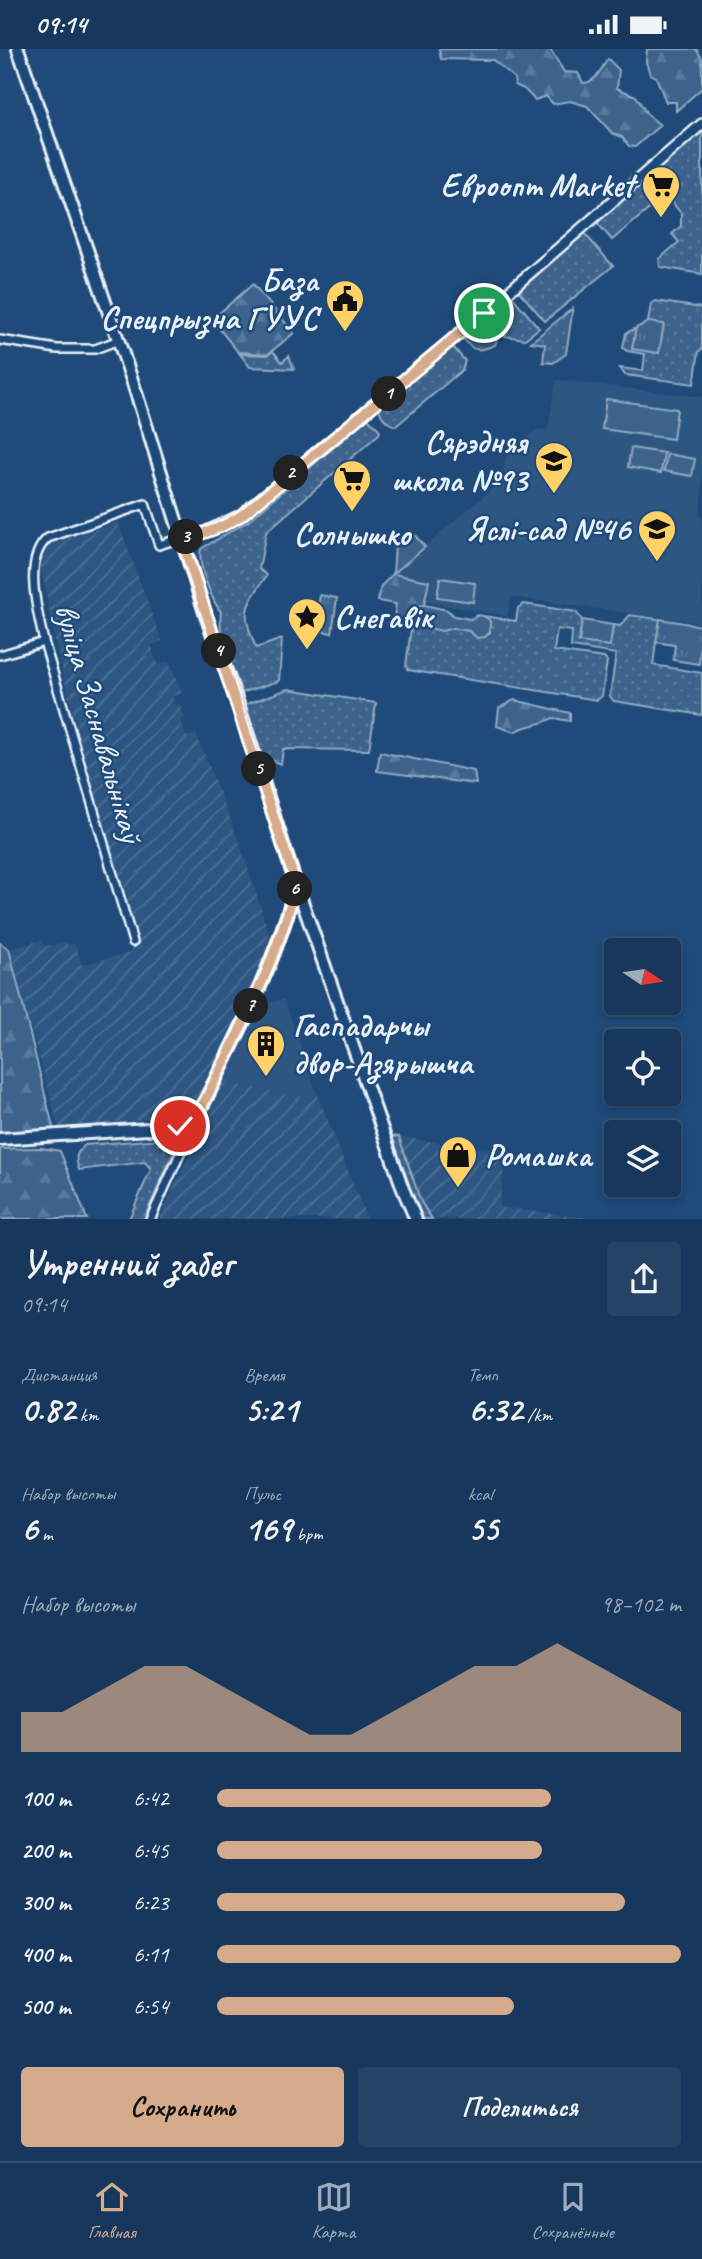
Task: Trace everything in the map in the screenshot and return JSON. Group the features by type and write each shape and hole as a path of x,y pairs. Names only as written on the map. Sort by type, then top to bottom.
{"main road":[{"path":"18,49 119,340 181,538 296,884 416,1219"},
{"path":"0,1139 151,1129 194,1123 262,983 288,918 296,884"}],"street":[{"path":"181,538 212,530 242,515 484,313 702,124"},
{"path":"0,340 57,349 95,349 119,340"},
{"name":"вуліца Заснавальнікаў","path":"133,942 44,642 34,574 35,562 41,544 48,538 145,504 159,545 181,538"},
{"path":"0,655 44,642"},
{"path":"150,1219 194,1123"}],"shaded area":[{"name":"Сярэдняя школа №93","path":"556,380 702,397 702,496 699,516 702,517 702,623 511,597 507,616 390,596 393,574 501,481 507,454 537,430 548,429"},
{"path":"118,522 162,641 152,645 154,655 159,665 169,661 182,693 172,697 175,705 180,703 185,718 180,720 187,737 196,734 239,841 270,936 265,957 198,1098 163,1117 59,1129 9,949 42,940 44,946 75,943 82,965 131,952 131,949 139,946 93,794 56,646 40,562 47,545"},
{"path":"284,999 317,1093 307,1098 223,1082 259,1005"},
{"path":"223,1082 307,1098 317,1093 367,1219 159,1219"},
{"path":"399,1137 506,1152 499,1207 597,1219 432,1219 421,1202"}],"green space":[{"path":"439,49 550,49 564,72 578,73 583,83 595,78 608,59 619,70 617,88 636,96 647,114 660,125 635,147 629,146 622,137 612,133 587,106 570,101 553,104 546,96 535,100 524,89 515,85 514,78 493,60 441,59"},
{"path":"647,49 696,49 702,58 702,88 676,111 676,102 666,102 656,77 650,74 646,62"},
{"path":"702,132 702,274 660,267 659,259 679,242 672,234 681,226 681,213 666,195 612,240 594,219"},
{"path":"584,233 613,266 545,321 518,290"},
{"path":"253,284 294,333 268,354 238,352 210,321"},
{"path":"511,295 539,328 525,339 499,335 495,345 481,349 471,347 464,339"},
{"path":"655,301 702,308 702,349 699,351 694,384 625,375 620,368 643,371 645,354 623,348 626,333 636,328 633,349 663,325 648,322 651,304"},
{"path":"573,308 566,354 553,363 543,362 545,344 531,342"},
{"path":"648,322 664,324 659,353 632,349 636,328"},
{"path":"448,347 454,348 465,361 462,370 396,426 387,421 380,413 379,406"},
{"path":"273,351 282,362 289,356 294,369 250,367 240,354 268,355"},
{"path":"606,399 677,409 673,439 602,429"},
{"path":"368,418 380,430 379,434 266,532 259,569 267,575 250,603 247,617 256,648 282,639 279,681 241,693 223,641 221,612 203,572 201,549 248,521"},
{"path":"631,448 664,453 661,473 628,467"},
{"path":"667,454 695,459 692,476 664,471"},
{"path":"411,531 425,547 393,574 395,545"},
{"path":"393,574 429,581 424,605 417,607 412,613 416,625 411,628 393,624 396,604 378,601 381,586"},
{"path":"440,578 475,583 473,602 437,597"},
{"path":"320,595 337,598 332,633 315,630"},
{"path":"524,604 576,612 582,620 579,642 609,646 613,625 620,626 630,615 678,622 675,645 656,642 653,665 702,673 702,715 614,701 610,696 616,654 571,647 572,631 557,629 554,651 604,658 607,661 602,696 597,700 408,670 406,666 411,628 416,625 419,606 424,605 421,627 450,612 469,631 477,615 516,621 518,608"},
{"path":"424,605 470,619 483,616 490,621 490,632 485,637 477,638 469,631 452,628 442,631 419,626 413,621 412,613 417,607"},
{"path":"660,619 702,626 699,664 673,660 675,645 656,642"},
{"path":"582,620 613,625 610,646 579,642"},
{"path":"288,689 376,703 369,750 283,749 281,764 260,756 245,709 246,704"},
{"path":"514,700 570,713 570,721 553,718 514,732 497,726 499,708"},
{"path":"380,752 474,771 476,784 377,771"},
{"path":"0,943 9,949 54,1131 0,1134"},
{"path":"385,1135 399,1137 421,1202 432,1219 416,1219"},
{"path":"161,1139 170,1144 173,1154 144,1219 129,1219 151,1169 145,1162 79,1170 77,1156 85,1145"},
{"path":"41,1148 60,1151 87,1219 0,1219 0,1149"}],"place":[{"name":"Евроопт Market","path":"661,219"},
{"name":"База Спецпрызна ГУУС","path":"345,333"},
{"name":"Сярэдняя школа №93","path":"554,495"},
{"name":"Солнышко","path":"352,513"},
{"name":"Яслі-сад №46","path":"657,563"},
{"name":"Снегавік","path":"307,651"},
{"name":"Гаспадарчы двор-Азярышча","path":"266,1078"},
{"name":"Ромашка","path":"458,1189"}],"route":[{"path":"180,1126 194,1123 262,983 288,918 296,884 181,538 203,533 242,515 484,313"}]}
